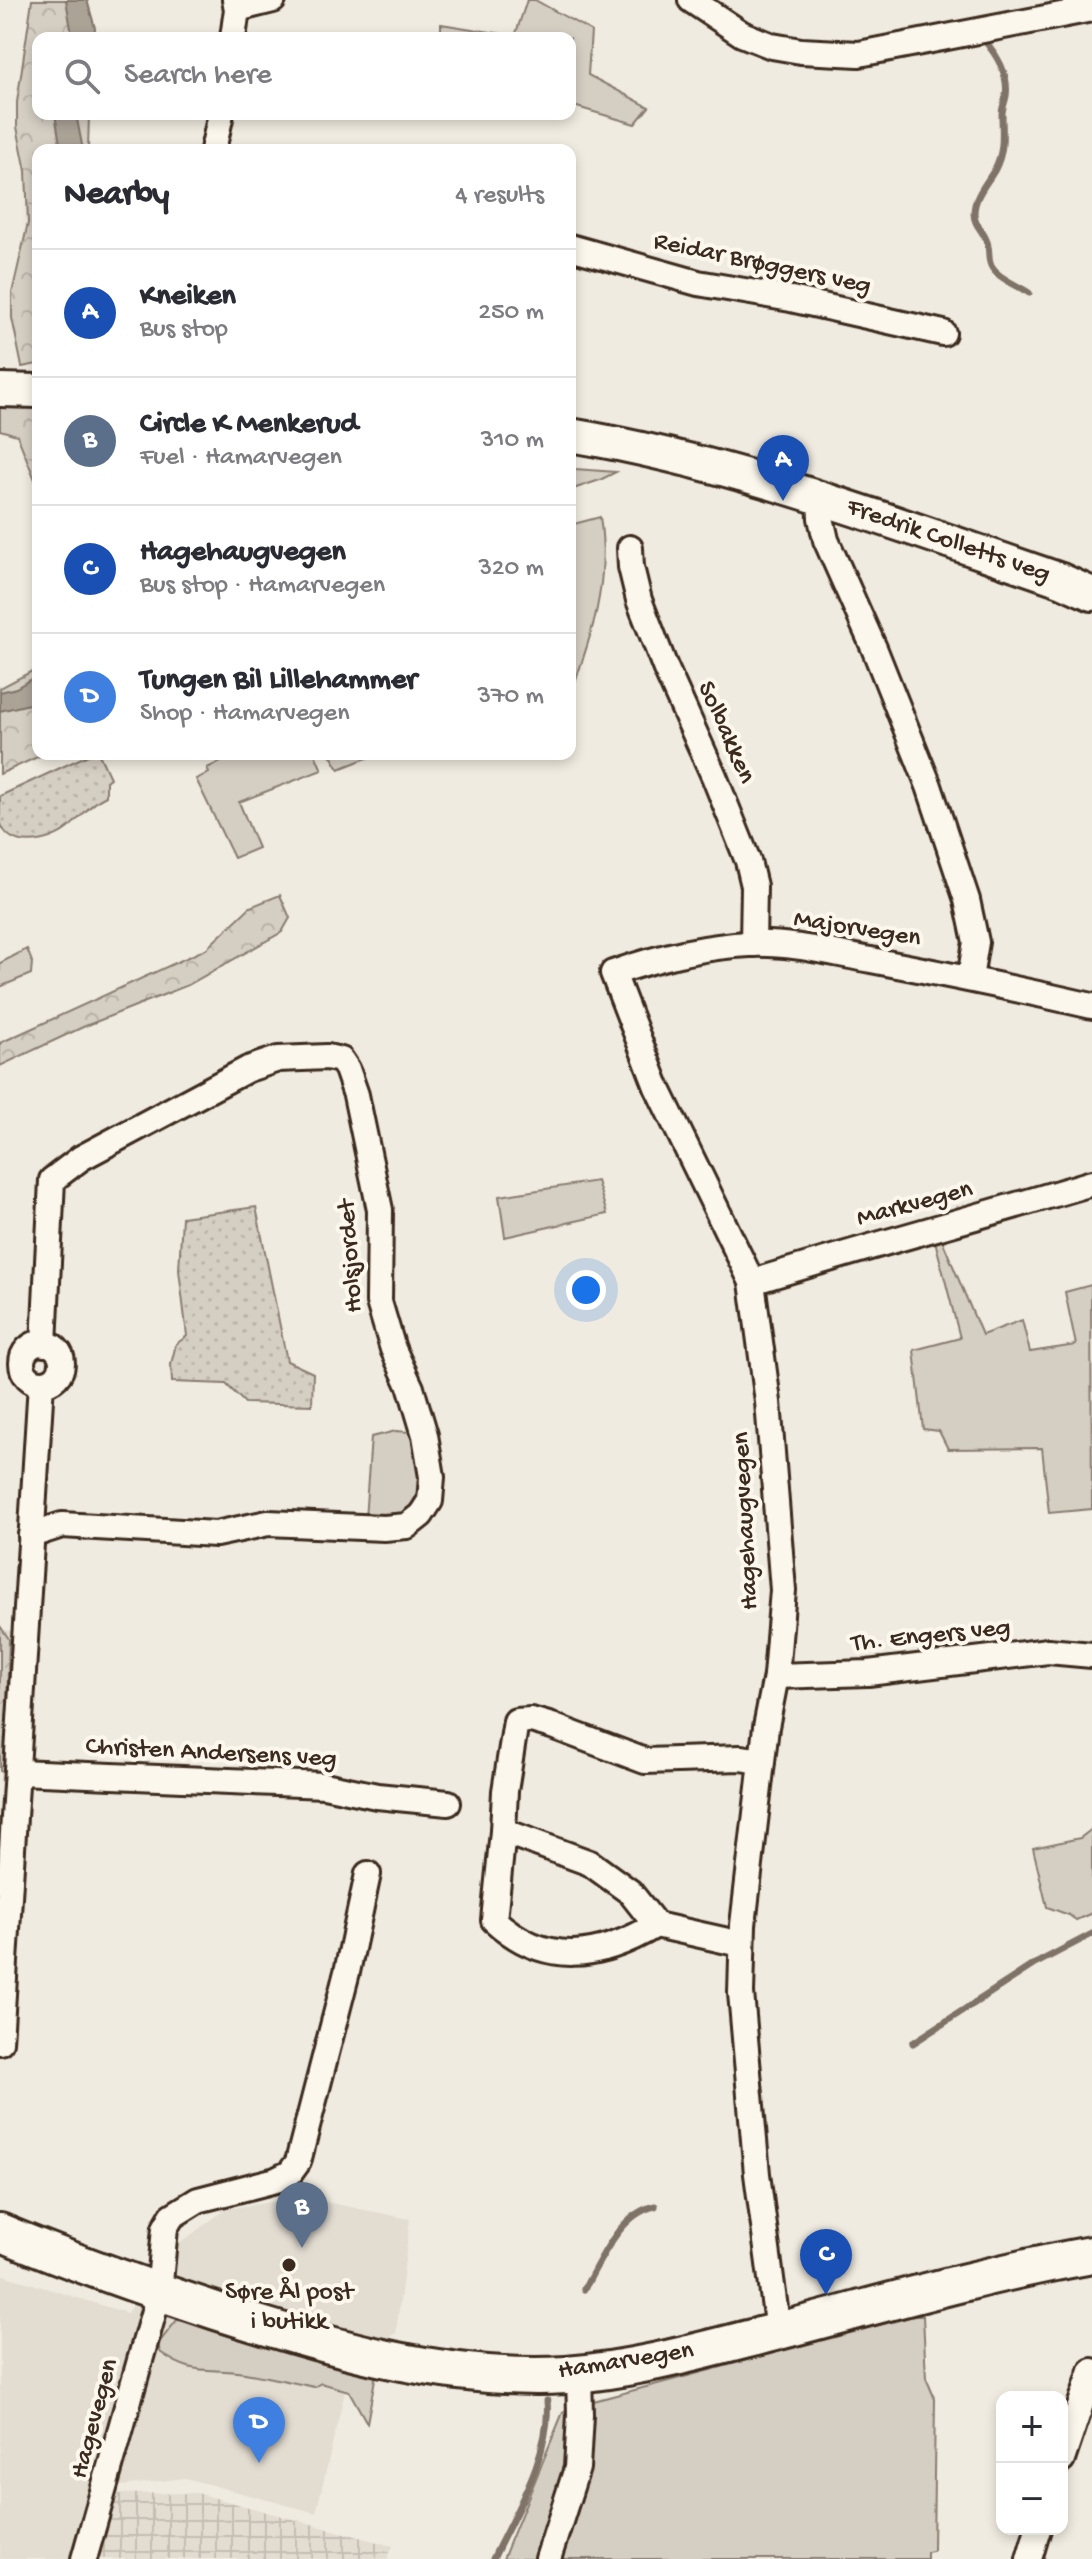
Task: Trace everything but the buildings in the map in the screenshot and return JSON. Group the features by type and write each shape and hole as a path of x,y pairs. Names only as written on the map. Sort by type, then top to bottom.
{"main road":[{"name":"Hamarvegen","path":"0,2232 159,2293 287,2334 421,2365 524,2375 579,2373 635,2366 939,2288 1092,2255"}],"street":[{"path":"234,32 236,5 273,0"},
{"path":"691,0 742,34 772,46 859,54 1092,9"},
{"path":"214,144 220,120"},
{"name":"Reidar Brøggers veg","path":"576,249 698,283 791,299 943,333"},
{"path":"0,390 32,391"},
{"name":"Fredrik Colletts veg","path":"576,436 685,458 820,499 1061,580 1092,594"},
{"path":"820,499 826,540 874,648 929,786 967,900 976,942 970,978"},
{"name":"Solbakken","path":"630,548 639,600 748,861 754,886 753,944"},
{"name":"Majorvegen","path":"613,973 717,946 753,944 800,948 970,978 1092,1006"},
{"name":"Hagehaugvegen","path":"613,973 657,1087 752,1282 768,1402 783,1590 776,1676 762,1761 741,1944 741,1993 766,2249 778,2331"},
{"name":"Holsjordet","path":"31,1535 62,1525 216,1534 268,1523 384,1528 407,1526 421,1515 430,1501 432,1477 425,1435 379,1302 380,1210 356,1095 341,1060 327,1057 278,1059 248,1069 81,1158 52,1180 44,1344"},
{"name":"Markvegen","path":"752,1282 1092,1183"},
{"path":"44,1344 58,1350 63,1364 57,1378 41,1383 29,1379 11,1362 31,1347 44,1344"},
{"path":"0,2042 41,1383"},
{"path":"33,1503 62,1525"},
{"name":"Th. Engers veg","path":"776,1676 868,1673 1048,1651 1092,1655"},
{"path":"741,1944 656,1925 612,1946 584,1952 539,1950 522,1942 494,1920 505,1791 516,1721 531,1720 552,1726 645,1761 741,1758 762,1761"},
{"name":"Christen Andersens veg","path":"18,1772 324,1785 377,1796 448,1803"},
{"path":"503,1831 590,1863 630,1892 656,1925"},
{"path":"159,2293 165,2228 172,2216 198,2200 276,2180 290,2173 298,2162 347,1972 368,1874"},
{"name":"Hagevegen","path":"84,2559 159,2293"},
{"path":"1068,2442 1092,2371"},
{"path":"548,2559 577,2468 579,2373"},
{"path":"1029,2559 1036,2535"}],"shaded area":[{"path":"66,0 87,0 95,32 71,32"},
{"path":"56,120 77,120 82,144 60,144"},
{"path":"32,679 32,703 0,711 0,692 16,688"},
{"path":"0,1630 17,1631 0,1883"},
{"path":"301,2197 410,2219 396,2333 351,2366 316,2513 185,2478 89,2490 72,2559 0,2559 0,2274 127,2313 168,2252 226,2209"},
{"path":"197,2493 392,2546 388,2559 93,2559 112,2494"}],"green space":[{"path":"32,0 87,0 90,32 32,32 32,120 89,120 88,144 32,144 32,365 22,367 12,318 12,293 28,223 26,171 17,127 17,102"},
{"path":"527,0 535,0 591,31 588,75 649,107 635,124 576,107 576,32 516,32"},
{"path":"441,24 490,32 441,32"},
{"path":"0,402 32,405 32,472 17,435 0,430"},
{"path":"576,469 616,472 576,488"},
{"path":"600,517 603,564 592,630 576,678 576,523"},
{"path":"32,671 32,759 0,774 0,688"},
{"path":"77,760 102,760 110,778 106,781 106,796 68,828 41,841 20,841 4,831 0,821 0,796"},
{"path":"225,760 318,760 322,770 239,802 258,848 234,858 196,779 209,773 207,768"},
{"path":"334,760 362,760 339,769"},
{"path":"280,895 290,918 282,932 188,985 83,1027 0,1066 0,1043 206,949 250,907"},
{"path":"27,949 32,962 31,974 0,987 0,963"},
{"path":"597,1181 607,1214 505,1237 499,1196"},
{"path":"256,1207 287,1361 313,1373 312,1405 245,1403 226,1384 172,1382 171,1364 176,1344 187,1336 179,1270 182,1217"},
{"path":"940,1235 982,1335 1022,1320 1030,1352 1076,1345 1065,1292 1091,1285 1092,1509 1049,1513 1042,1448 948,1449 939,1431 923,1429 914,1350 960,1338 934,1237"},
{"path":"396,1431 409,1432 413,1441 419,1464 418,1489 408,1508 398,1514 365,1519 371,1437"},
{"path":"0,1626 9,1639 5,1772 0,1771"},
{"path":"1092,1829 1092,1913 1076,1920 1047,1907 1033,1848 1080,1838"},
{"path":"913,2316 923,2316 926,2378 935,2399 933,2551 927,2552 927,2559 503,2559 563,2412 571,2407"},
{"path":"748,2318 748,2323 642,2347 646,2344"},
{"path":"177,2320 209,2322 377,2368 367,2423 349,2391 321,2383 314,2387 232,2371 201,2370 172,2360 160,2352 158,2344"}],"waterway":[{"path":"984,40 1001,66 1006,81 1006,96 1000,155 976,201 975,218 987,241 993,269 1029,293"},
{"path":"913,2043 1033,1965 1092,1934"},
{"path":"584,2289 621,2228 631,2218 655,2206"},
{"path":"493,2559 538,2462 547,2421 547,2401"}],"place":[{"name":"Kneiken","path":"783,501"},
{"name":"Circle K Menkerud","path":"302,2248"},
{"name":"Søre Ål post i butikk","path":"289,2265"},
{"name":"Hagehaugvegen","path":"826,2295"},
{"name":"Tungen Bil Lillehammer","path":"259,2463"}]}
